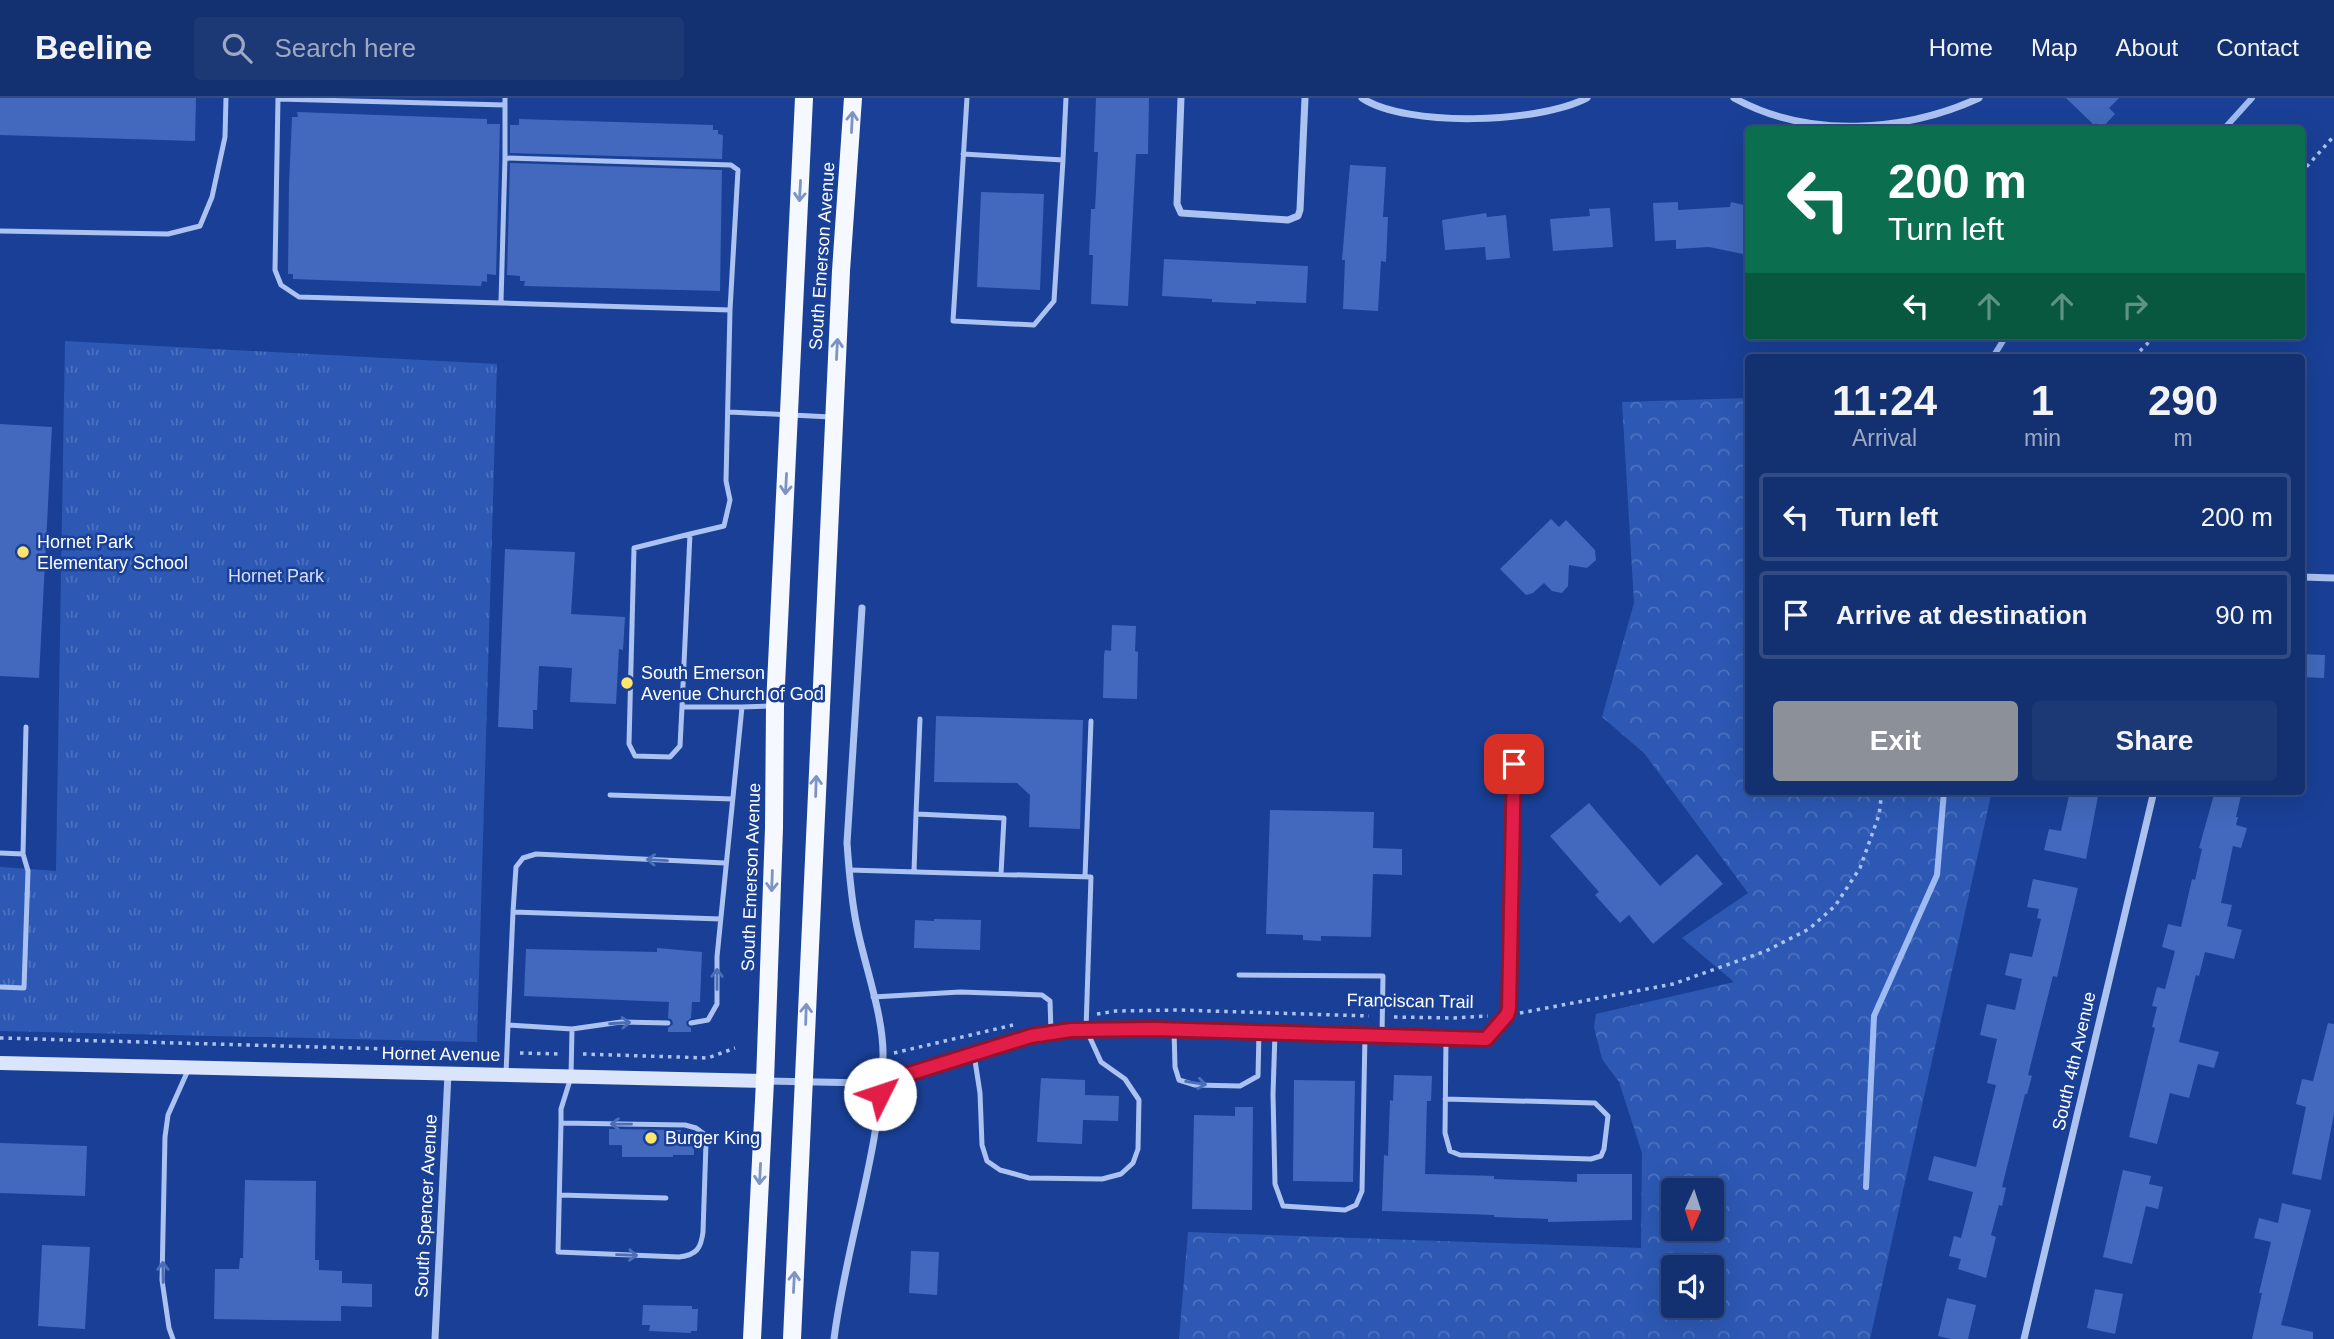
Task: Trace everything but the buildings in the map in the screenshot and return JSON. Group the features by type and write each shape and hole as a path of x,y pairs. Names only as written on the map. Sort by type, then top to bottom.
{"main road":[{"name":"South Emerson Avenue","path":"752,1339 765,1081 774,828 775,706 804,98"},
{"name":"South Emerson Avenue","path":"792,1339 841,271 853,98"}],"street":[{"path":"1181,98 1177,204 1181,213 1288,220 1298,216 1300,210 1305,98"},
{"path":"1362,98 1380,107 1420,116 1501,118 1539,114 1587,98"},
{"path":"1734,98 1784,117 1813,123 1855,126 1898,124 1945,112 1979,98"},
{"path":"2305,577 2334,578"},
{"path":"834,1339 845,1270 875,1133 883,1056 857,927 849,870 848,843 862,608"},
{"name":"South 4th Avenue","path":"2024,1339 2153,795"},
{"path":"974,1054 1051,1032 1086,1029 1462,1038"},
{"name":"Hornet Avenue","path":"0,1063 860,1083 912,1073 974,1054"},
{"name":"South Spencer Avenue","path":"435,1339 448,1073"}],"lane":[{"path":"0,231 168,234 200,226 212,197 225,137 226,98"},
{"path":"501,302 505,101 278,98 275,270 281,285 299,297 730,310"},
{"path":"967,98 953,321 1034,325 1054,301 1066,98"},
{"path":"963,155 1063,160"},
{"path":"505,158 731,165 737,170 726,481 730,500 724,526 690,534 634,548 629,744 635,756 670,757 680,746 690,534"},
{"path":"729,412 834,418"},
{"path":"682,707 775,706"},
{"path":"691,1023 708,1020 717,1004 717,957 742,707"},
{"path":"914,871 920,719"},
{"path":"1085,877 1091,722"},
{"path":"0,987 24,988 28,871 23,853 26,727"},
{"path":"1462,1038 1486,1039 1509,1009 1514,764"},
{"path":"610,795 733,799"},
{"path":"916,814 1004,818 1001,874"},
{"path":"0,853 23,853"},
{"path":"506,1075 516,867 523,858 536,854 725,863"},
{"path":"849,870 1091,877 1086,1029 1101,1062 1125,1079 1139,1100 1138,1149 1133,1163 1121,1174 1102,1179 1029,1178 1000,1170 987,1161 982,1145 980,1093 974,1054"},
{"path":"513,912 721,919"},
{"path":"1239,975 1383,976 1382,1036"},
{"path":"873,997 960,992 1042,995 1050,1000 1051,1032"},
{"path":"508,1025 572,1029 621,1022 668,1023"},
{"path":"561,1123 685,1125 704,1134 703,1232 698,1252 680,1258 558,1252 561,1109 571,1077 572,1029"},
{"path":"1174,1030 1175,1068 1179,1080 1195,1085 1240,1086 1258,1076 1259,1032"},
{"path":"1275,1033 1274,1161 1278,1196 1283,1206 1345,1210 1356,1205 1362,1191 1365,1035"},
{"path":"1445,1098 1595,1103 1608,1116 1604,1149 1601,1156 1591,1159 1460,1154 1450,1151 1445,1133 1445,1098 1446,1038"},
{"path":"173,1339 162,1280 165,1137 167,1115 189,1067"},
{"path":"560,1195 666,1198"}],"path":[{"path":"2305,169 2334,136"},
{"path":"2137,354 2151,340"},
{"name":"Franciscan Trail","path":"1087,1015 1115,1011 1179,1010 1454,1018 1507,1015 1673,984 1766,951 1809,929 1835,906 1860,868 1880,815 1882,795"},
{"path":"883,1056 1015,1025"},
{"path":"0,1038 708,1058 736,1048"}],"green space":[{"name":"Hornet Park","path":"65,341 497,364 477,1042 0,1031 0,867 56,871"},
{"path":"1745,398 1745,795 1991,795 1870,1339 1179,1339 1188,1232 1641,1248 1642,1153 1619,1082 1602,1059 1594,1027 1596,1014 1734,982 1682,938 1748,893 1644,753 1602,717 1634,603 1622,402"}],"waterway":[{"path":"2227,126 2252,98"},
{"path":"1995,354 2004,340"},
{"path":"1866,1187 1874,1016 1937,875 1944,795"}],"place":[{"name":"Hornet Park Elementary School","path":"23,552"},
{"name":"South Emerson Avenue Church of God","path":"627,683"},
{"name":"Burger King","path":"651,1138"}],"route":[{"path":"880,1094 881,1080 1031,1036 1071,1030 1154,1029 1486,1039 1509,1009 1514,764"}]}
